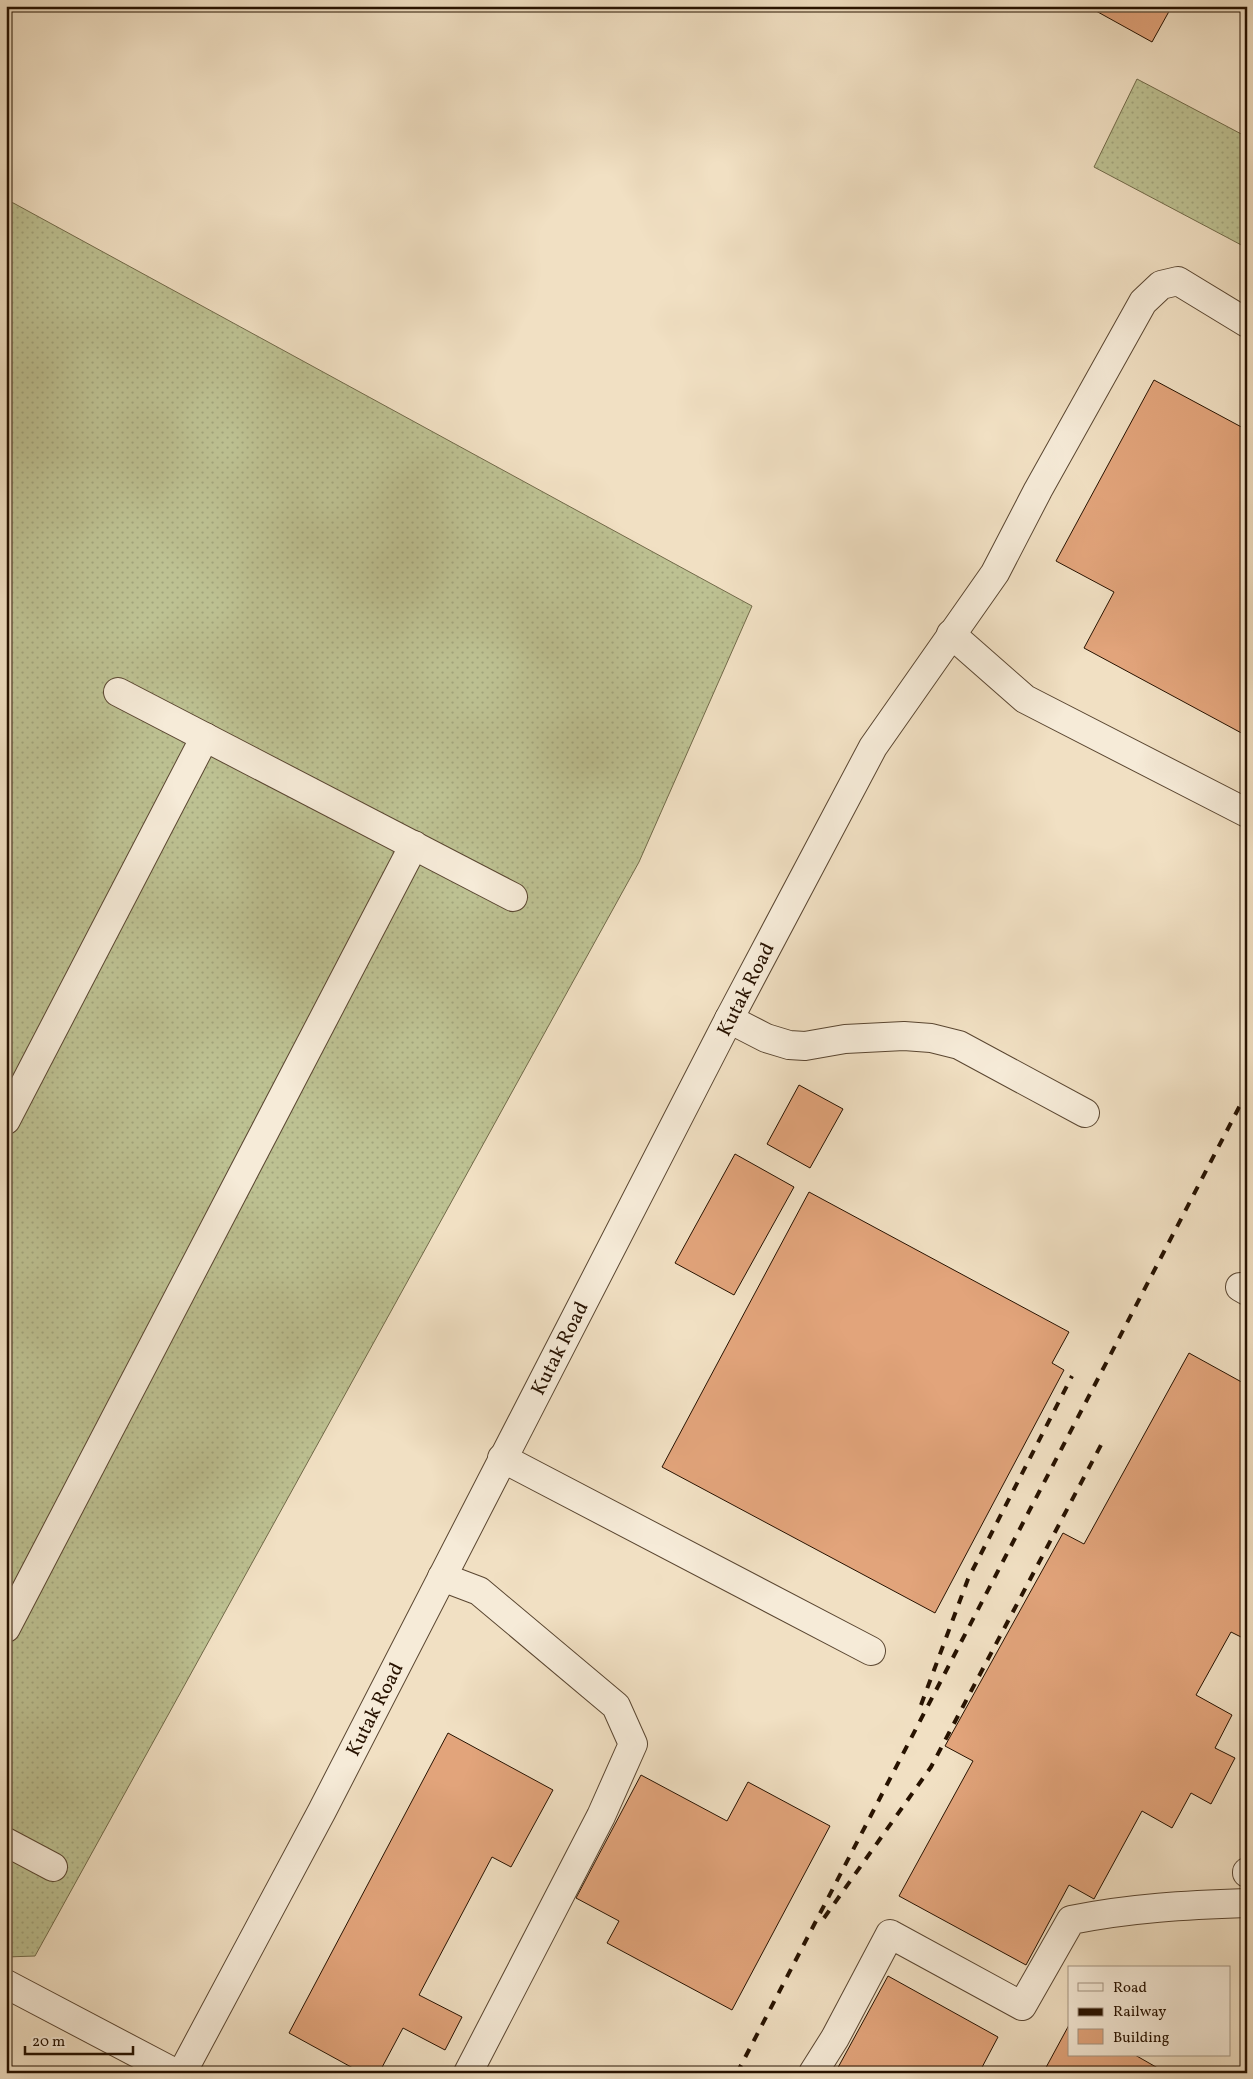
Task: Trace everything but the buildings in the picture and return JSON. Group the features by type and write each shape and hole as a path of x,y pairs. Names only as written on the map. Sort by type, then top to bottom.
{"street":[{"name":"Kutak Road","path":"182,2073 322,1811 729,1019 874,747 995,573 1038,490 1144,302 1161,285 1178,282 1247,323"},
{"path":"951,634 1025,700 1247,813"},
{"path":"118,692 513,897"},
{"path":"6,1120 205,737"},
{"path":"6,1628 414,845"},
{"path":"729,1019 766,1038 789,1045 805,1046 846,1039 904,1036 931,1038 959,1045 1086,1113"},
{"path":"502,1458 871,1651"},
{"path":"442,1577 479,1591 616,1706 633,1744 601,1816 468,2073"},
{"path":"6,1842 53,1866"},
{"path":"813,2073 835,2038 890,1934 1022,2006 1071,1920 1168,1905 1247,1903"},
{"path":"7,1987 175,2073"}],"green space":[{"path":"1137,79 1247,137 1247,248 1094,167"},
{"path":"6,199 752,606 639,862 35,1956 6,1957"}],"railway":[{"path":"737,2073 1247,1092"},
{"path":"921,1705 968,1579 1072,1376"},
{"path":"824,1918 931,1767 1101,1445"}]}
